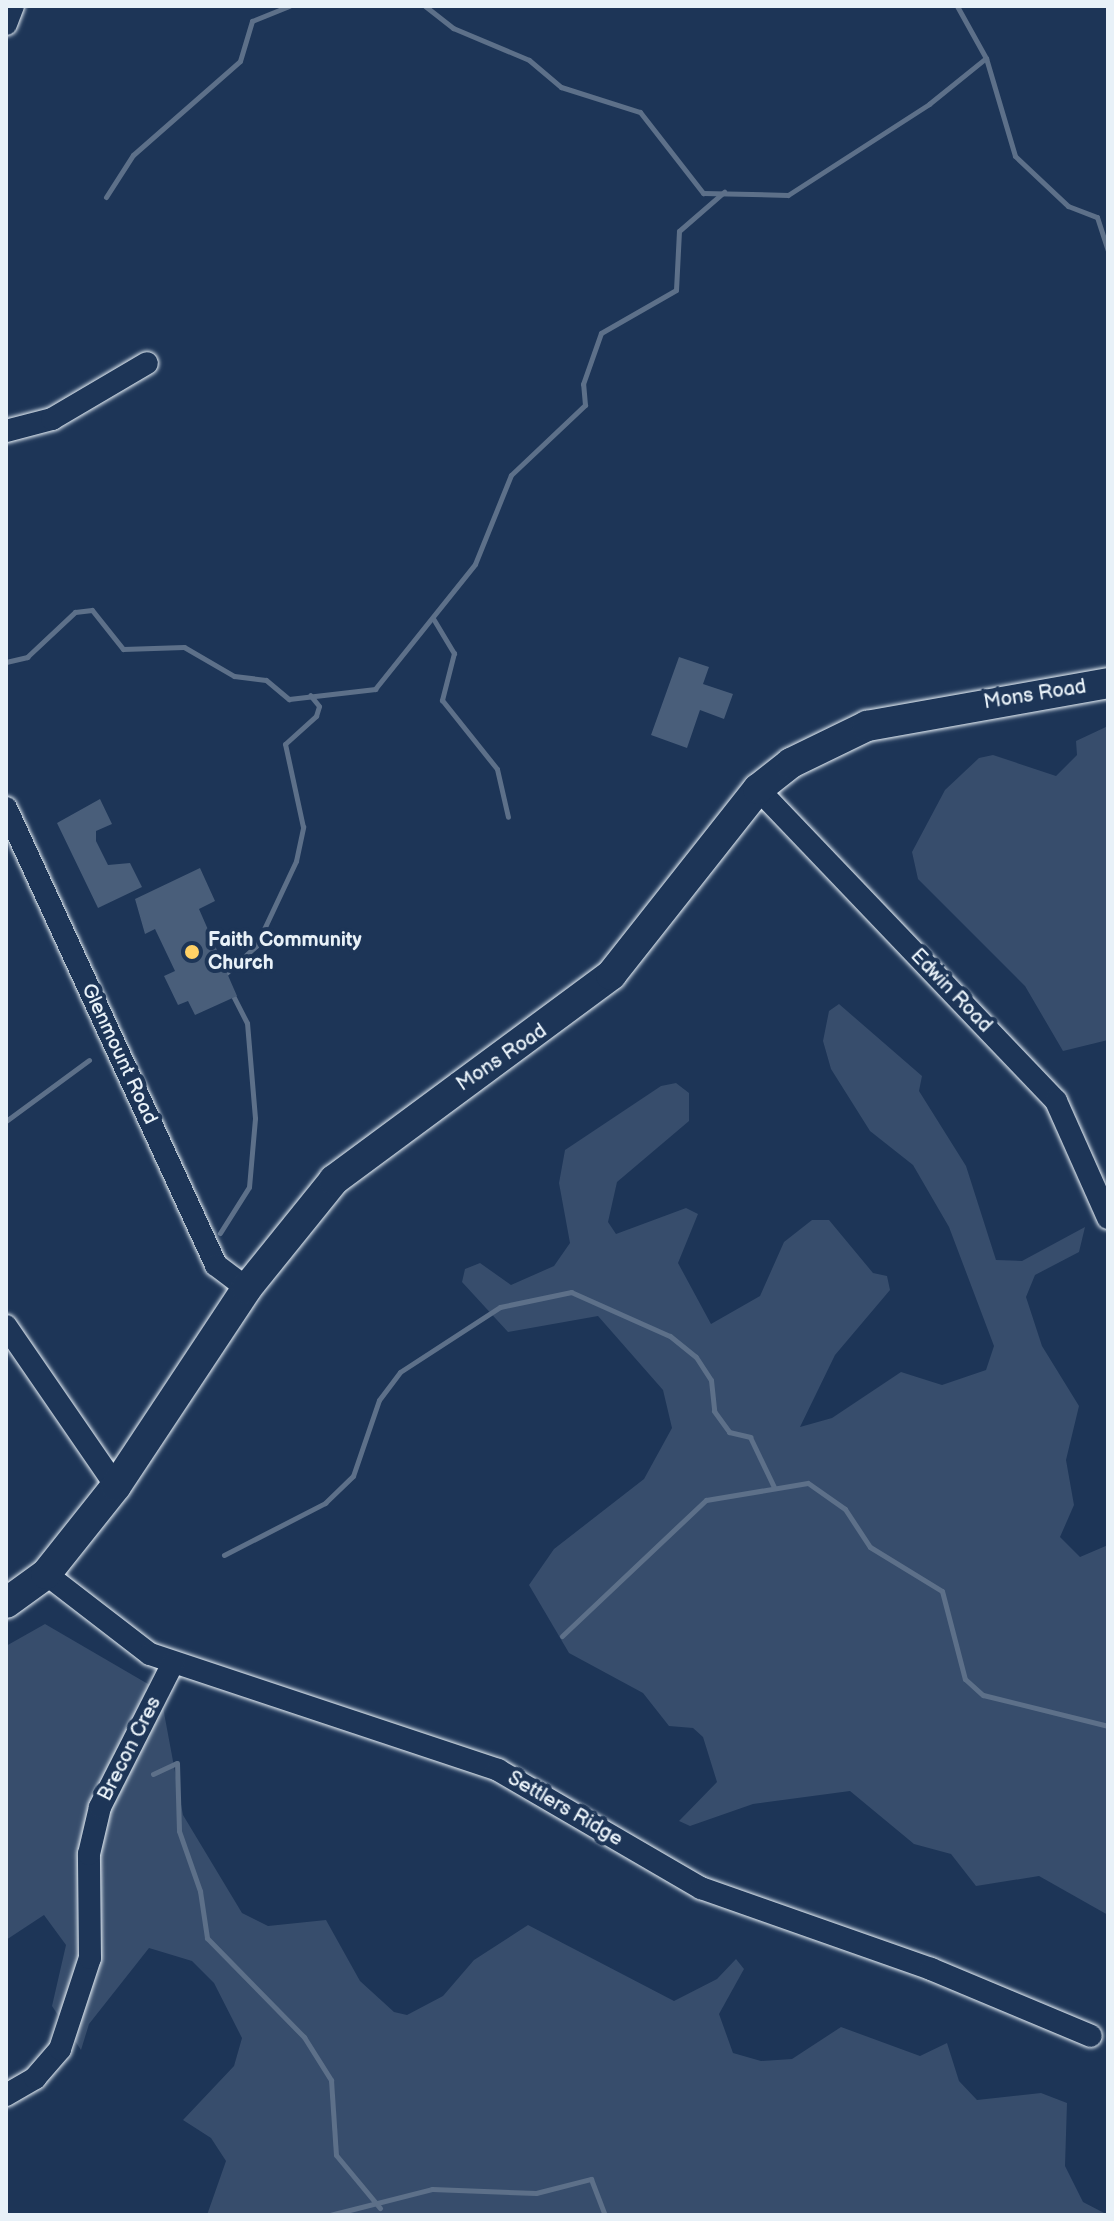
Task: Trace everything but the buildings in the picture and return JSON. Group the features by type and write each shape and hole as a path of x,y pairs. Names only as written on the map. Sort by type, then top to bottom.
{"main road":[{"name":"Mons Road","path":"6,1603 46,1574 116,1486 247,1288 334,1180 611,975 758,789 803,756 867,726 1108,683"}],"street":[{"path":"6,24 13,6"},
{"path":"6,431 52,419 147,363"},
{"name":"Edwin Road","path":"758,789 1056,1101 1108,1218"},
{"name":"Glenmount Road","path":"6,808 216,1265 247,1288"},
{"path":"6,1326 116,1486"},
{"name":"Settlers Ridge","path":"46,1574 150,1654 498,1770 701,1888 931,1969 1091,2036"},
{"name":"Brecon Cres","path":"6,2095 35,2078 60,2049 90,1958 89,1854 100,1807 173,1663"}],"shaded area":[{"path":"1108,726 1108,1040 1063,1051 1025,986 918,879 912,852 945,790 979,758 993,755 1056,776 1077,755 1076,741"},
{"path":"839,1004 922,1076 919,1091 966,1166 996,1260 1022,1261 1085,1227 1079,1252 1035,1275 1026,1297 1042,1346 1079,1406 1066,1460 1074,1505 1060,1537 1080,1557 1108,1545 1108,1915 1039,1876 976,1886 951,1854 914,1844 850,1791 753,1804 690,1826 679,1821 717,1782 703,1737 693,1728 669,1726 643,1693 569,1653 529,1585 554,1549 644,1479 672,1428 663,1390 598,1316 508,1332 462,1282 465,1269 480,1263 511,1285 554,1266 570,1243 559,1183 565,1150 661,1086 676,1083 689,1093 689,1121 617,1182 608,1222 616,1234 686,1208 698,1214 678,1263 711,1324 760,1296 784,1242 812,1220 829,1220 873,1273 887,1276 890,1290 835,1355 800,1427 832,1418 901,1372 942,1385 986,1370 994,1346 949,1227 913,1165 870,1131 831,1069 823,1041 829,1011"},
{"path":"45,1624 160,1691 183,1815 242,1913 268,1926 326,1920 360,1981 394,2012 407,2015 443,1996 474,1960 528,1925 674,2001 717,1979 736,1959 744,1969 719,2014 733,2053 761,2061 792,2059 841,2027 920,2056 947,2043 959,2081 977,2100 1041,2093 1067,2103 1065,2166 1083,2202 1108,2215 207,2215 226,2161 211,2138 183,2120 234,2066 242,2038 214,1983 192,1961 149,1948 89,2024 81,2050 52,2006 66,1945 44,1915 6,1940 6,1646"}],"waterway":[{"path":"106,197 133,155 240,61 252,21 289,6"},
{"path":"425,6 453,28 529,60 561,87 640,112 703,193 788,195 929,104 986,58"},
{"path":"957,6 986,58 1015,156 1068,206 1097,217 1108,251"},
{"path":"6,662 27,657 75,612 92,610 123,649 184,647 234,676 266,680 289,699 375,689 475,564 511,475 585,405 583,384 601,333 676,290 679,231 724,192"},
{"path":"434,620 454,653 442,700 497,769 508,817"},
{"path":"223,976 256,946 296,861 303,827 285,744 316,716 319,706 310,695"},
{"path":"220,1233 249,1187 255,1118 247,1023 231,992"},
{"path":"6,1121 89,1060"},
{"path":"224,1555 325,1503 353,1476 379,1400 400,1372 500,1307 571,1292 670,1336 696,1357 711,1380 714,1411 729,1432 750,1437 774,1487"},
{"path":"562,1636 706,1500 808,1483 845,1509 870,1547 942,1591 965,1679 983,1695 1108,1726"},
{"path":"153,1774 177,1763 179,1831 200,1891 207,1938 304,2037 331,2080 336,2155 380,2208"},
{"path":"330,2215 432,2189 536,2193 591,2179 605,2215"},
{"path":"640,2215 661,2215"}],"place":[{"name":"Faith Community Church","path":"192,952"}]}
